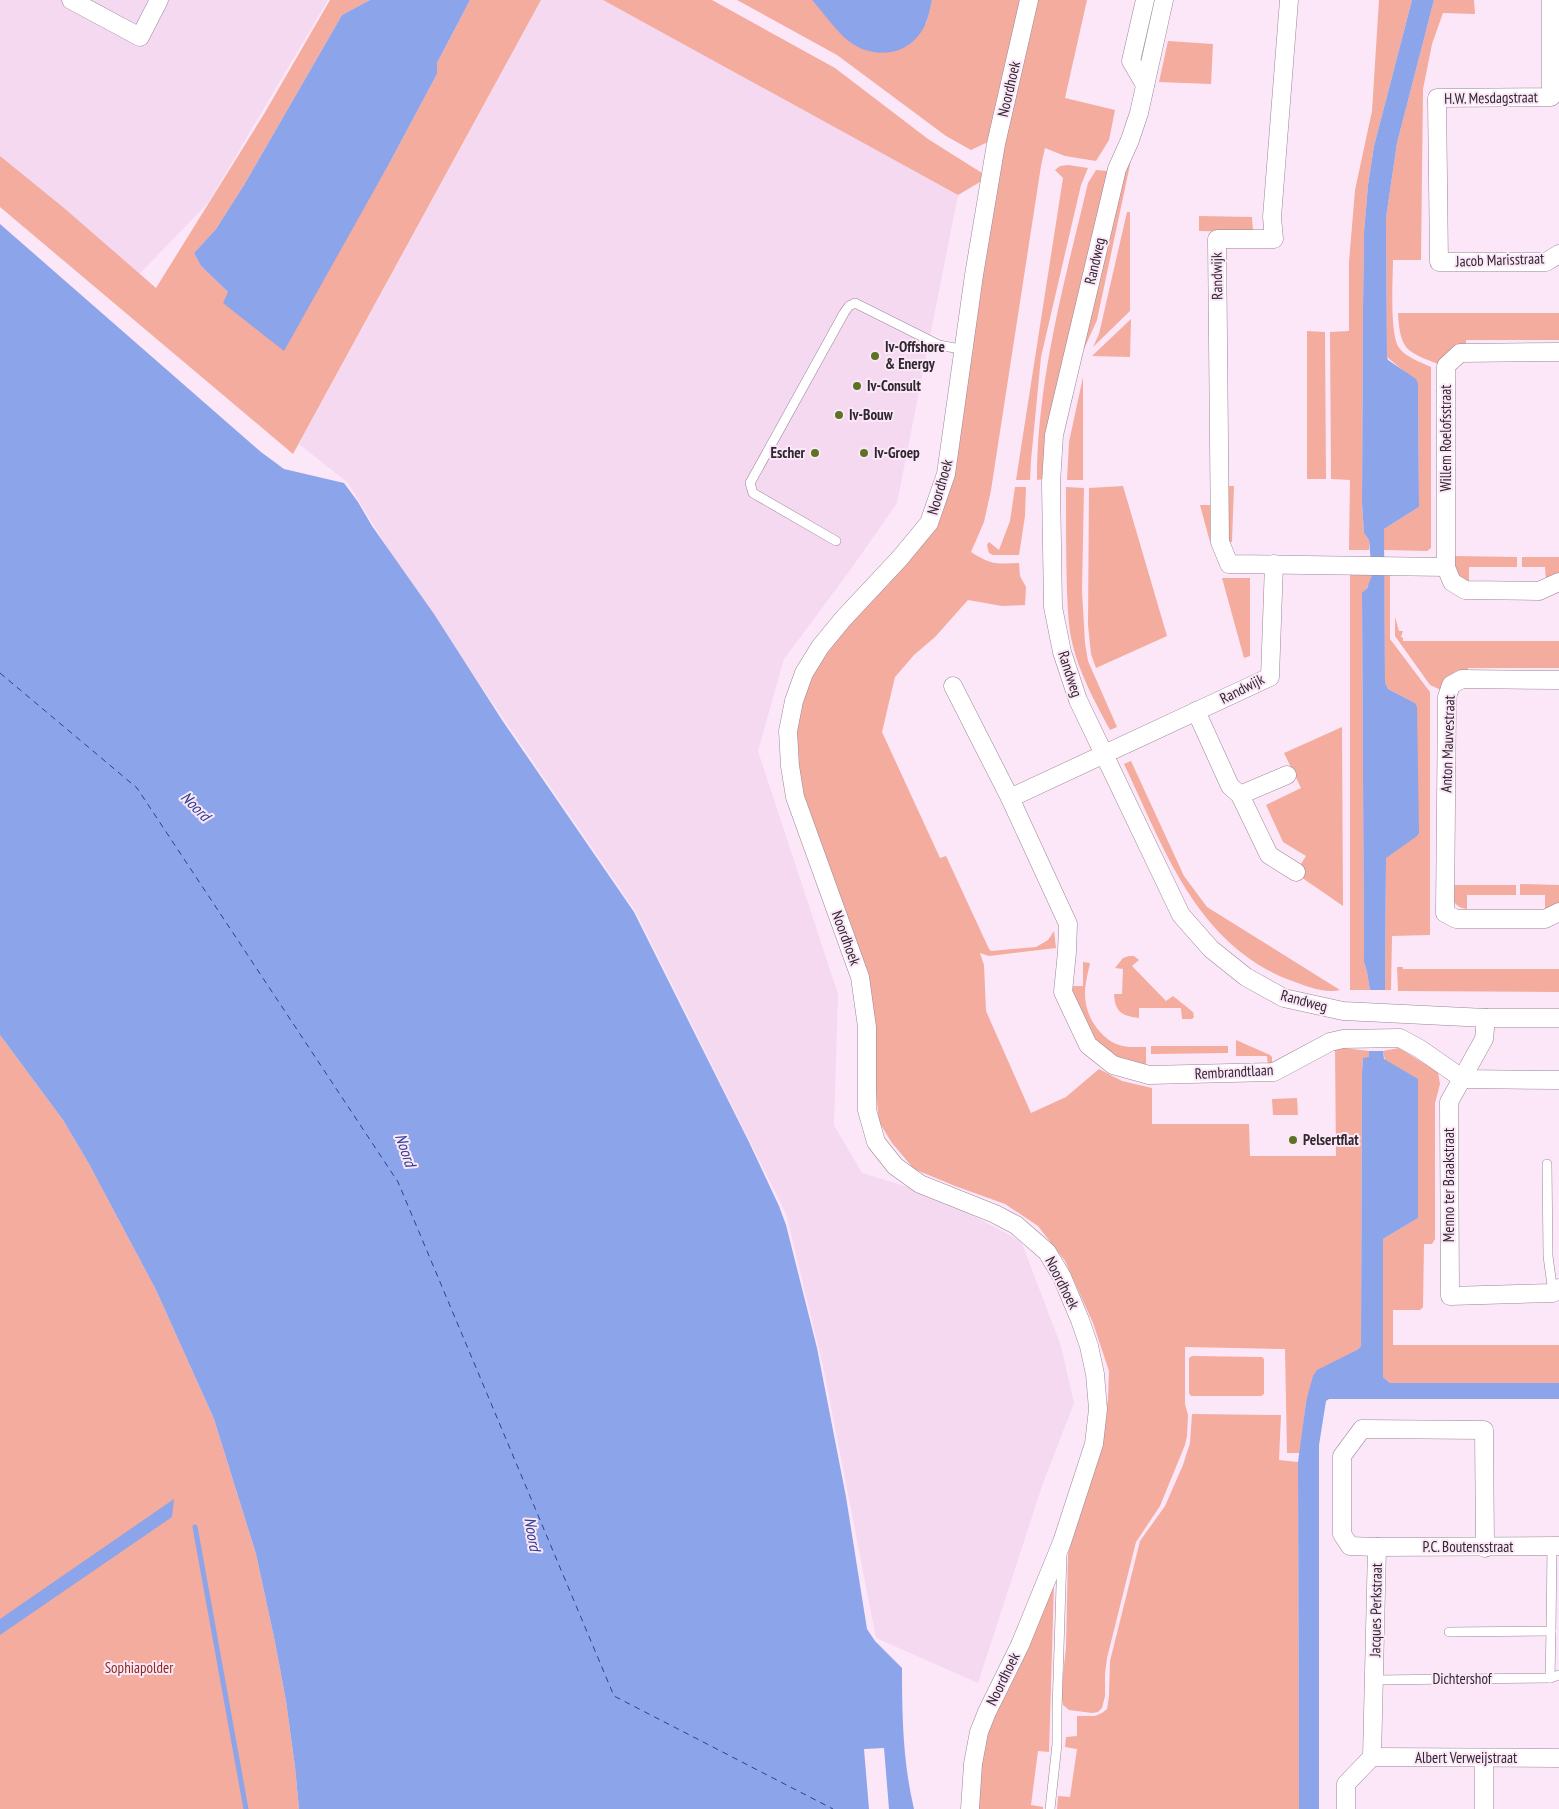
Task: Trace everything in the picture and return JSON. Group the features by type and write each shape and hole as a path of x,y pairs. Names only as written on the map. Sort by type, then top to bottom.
{"street":[{"path":"71,0 140,36 159,0"},
{"name":"Noordhoek","path":"970,1809 973,1764 979,1732 986,1712 1020,1645 1062,1542 1094,1444 1098,1409 1095,1374 1089,1346 1080,1320 1062,1276 1047,1252 1016,1226 995,1214 920,1184 895,1166 876,1142 867,1110 867,1027 860,977 796,797 790,766 788,731 794,701 804,673 820,647 843,619 900,558 929,523 946,474 974,275 996,144 1029,0"},
{"path":"1145,0 1131,61 1145,85"},
{"name":"Randweg","path":"1164,0 1139,113 1117,169 1054,435 1052,483 1053,607 1062,652 1078,700 1181,916 1211,949 1246,977 1284,998 1343,1011 1486,1018"},
{"name":"Randwijk","path":"1289,0 1272,216 1274,239 1217,239 1220,542 1228,564 1446,567"},
{"name":"H.W. Mesdagstraat","path":"1439,262 1436,98 1551,97 1551,0"},
{"name":"Jacob Marisstraat","path":"1439,262 1546,262 1559,254"},
{"name":"Willem Roelofsstraat","path":"1446,567 1446,366 1460,353 1559,352"},
{"name":"Randwijk","path":"1010,798 1102,753 1270,677 1274,564"},
{"path":"1446,567 1452,582 1465,590 1538,591 1559,582"},
{"name":"Anton Mauvestraat","path":"1559,680 1462,679 1451,685 1446,696 1446,913 1456,919 1545,920 1559,912"},
{"name":"Rembrandtlaan","path":"952,686 1010,798 1068,924 1063,992 1088,1045 1112,1065 1149,1075 1274,1072 1330,1042 1344,1039 1400,1038 1420,1049 1463,1079"},
{"path":"1196,711 1230,786 1240,795 1269,855 1296,872"},
{"path":"1240,795 1287,775"},
{"path":"1486,1018 1559,1018"},
{"name":"Menno ter Braakstraat","path":"1486,1018 1484,1039 1449,1102 1450,1296 1556,1290"},
{"path":"1463,1079 1559,1080"},
{"name":"Jacques Perkstraat","path":"1372,1757 1377,1547 1350,1546 1342,1534 1342,1456 1362,1429 1484,1430 1485,1548"},
{"name":"P.C. Boutensstraat","path":"1377,1547 1485,1548 1555,1546"},
{"path":"1346,1809 1346,1784 1372,1757"},
{"name":"Albert Verweijstraat","path":"1372,1757 1559,1758"},
{"path":"1484,1758 1484,1809"}],"lane":[{"path":"836,541 753,493 750,483 844,313 849,306 855,303 939,346 964,350"},
{"path":"1547,1164 1548,1256 1556,1290"},
{"path":"1050,1809 1058,1744 1057,1710 1062,1542"},
{"name":"Dichtershof","path":"1374,1680 1554,1677 1551,1631 1555,1546"},
{"path":"1449,1632 1551,1631"}],"shaded area":[{"path":"0,0 328,0 208,203 118,296 0,199"},
{"path":"541,0 603,0 958,195 897,503 784,659 758,751 838,994 834,1125 862,1173 934,1195 1021,1241 1061,1346 1074,1403 1042,1486 978,1683 876,1638 823,1366 786,1214 636,912 396,562 348,483 299,444"}],"green space":[{"path":"330,0 370,0 342,15 244,185 216,229 194,253 201,266 228,292 347,236 390,162 437,74 437,63 470,0 541,0 293,454 0,207 0,156 64,208 156,288 264,114"},
{"path":"603,0 712,0 835,68 928,139 982,173 980,182 958,195"},
{"path":"737,0 812,0 825,14 926,24 932,0 1022,0 988,142 971,150 946,136 837,55"},
{"path":"1031,0 1087,0 1065,98 1115,110 1109,140 1096,161 1065,156 1045,148 1041,166 991,490 984,522 971,552 994,563 1019,563 1020,576 1026,587 1025,605 1002,606 968,600 935,637 914,655 895,677 882,732 940,858 946,856 989,949 991,951 1036,947 1048,940 1054,931 1056,948 989,956 980,953 984,965 986,1011 1031,1113 1066,1097 1099,1069 1122,1081 1152,1088 1152,1124 1249,1124 1250,1156 1336,1156 1335,1047 1369,1051 1369,1058 1363,1058 1362,1072 1361,1346 1306,1401 1300,1453 1287,1453 1285,1349 1185,1347 1185,1404 1188,1415 1185,1445 1160,1506 1136,1542 1107,1658 1105,1696 1102,1708 1098,1712 1092,1713 1069,1710 1063,1705 1061,1694 1066,1647 1068,1554 1108,1400 1109,1371 1093,1323 1065,1261 1038,1226 1005,1204 914,1169 892,1143 879,1122 869,1018 803,800 797,766 796,730 801,702 812,672 834,637 936,525 952,484 1015,71"},
{"path":"1379,0 1412,0 1374,146 1368,185 1364,232 1362,503 1364,533 1369,540 1369,550 1349,550 1350,480 1331,479 1330,332 1349,331 1349,262 1355,190 1372,111"},
{"path":"1434,0 1474,0 1475,14 1443,13 1432,44 1423,89 1421,260 1393,260 1393,320 1397,342 1400,349 1407,355 1431,367 1431,548 1427,551 1384,550 1384,529 1419,507 1418,383 1387,357 1386,218 1397,143"},
{"path":"1168,41 1213,44 1211,84 1159,82"},
{"path":"1134,146 1097,320 1080,358 1122,174"},
{"path":"1068,165 1088,168 1081,185 1041,357 1030,480 1016,480 1063,178 1055,170 1060,166"},
{"path":"1096,170 1108,171 1058,385 1044,479 1037,480 1038,442 1042,405 1054,330 1088,183"},
{"path":"1127,212 1130,212 1130,311 1093,347 1099,334"},
{"path":"1199,216 1252,217 1253,232 1199,231"},
{"path":"1398,313 1559,313 1559,340 1466,340 1466,346 1441,365 1420,357 1408,348 1401,335"},
{"path":"1131,319 1130,357 1092,356"},
{"path":"1307,331 1325,332 1326,479 1307,479"},
{"path":"1083,377 1083,480 1067,480 1069,442"},
{"path":"1123,486 1167,636 1096,668 1091,654 1088,625 1089,488"},
{"path":"1226,486 1234,486 1232,542 1225,542"},
{"path":"1015,487 1026,487 1025,516 1019,555 993,555 989,553 987,545 989,542 999,550 1010,521"},
{"path":"1066,487 1084,488 1082,591 1085,643 1088,661 1117,727 1110,730 1083,676 1071,636 1067,592"},
{"path":"1200,505 1210,505 1210,542"},
{"path":"1453,556 1517,557 1517,567 1469,567 1469,582 1457,578"},
{"path":"1522,557 1559,557 1559,574 1546,581 1545,567 1522,567"},
{"path":"1350,572 1372,572 1369,584 1362,594 1364,962 1370,990 1350,990"},
{"path":"1384,572 1390,572 1390,639 1430,692 1430,935 1392,936 1391,990 1385,990 1386,858 1415,703 1388,689 1385,682"},
{"path":"1222,578 1250,578 1250,656 1244,658"},
{"path":"1395,617 1399,631 1403,631 1401,637 1403,641 1559,641 1559,668 1468,668 1468,673 1441,690 1430,685 1395,636"},
{"path":"1342,727 1343,906 1298,875 1299,867 1306,856 1283,842 1266,805 1301,788 1284,753"},
{"path":"1131,761 1184,876 1207,907 1340,990 1328,991 1309,987 1259,965 1231,944 1207,919 1169,860 1124,764"},
{"path":"1520,884 1559,885 1559,904 1545,909 1545,895 1520,895"},
{"path":"1451,885 1516,885 1516,895 1467,895 1467,909 1458,906 1454,901"},
{"path":"1134,956 1139,960 1132,966 1166,1001 1173,996 1193,1012 1194,1017 1192,1019 1182,1019 1181,1008 1139,1008 1139,1018 1120,1012 1116,1005 1114,994 1122,994 1123,969 1115,968 1123,958"},
{"path":"1083,962 1090,963 1085,994 1087,1009 1093,1023 1103,1035 1116,1044 1127,1047 1146,1047 1146,1066 1116,1057 1108,1052 1100,1045 1087,1027 1073,996 1071,986 1083,986"},
{"path":"1397,967 1403,967 1403,969 1559,969 1559,992 1398,991"},
{"name":"Sophiapolder","path":"0,1035 63,1120 89,1164 156,1290 214,1419 256,1554 286,1701 299,1809 0,1809"},
{"path":"1236,1040 1270,1055 1272,1063 1268,1067 1267,1056 1236,1056"},
{"path":"1151,1046 1228,1046 1228,1053 1151,1054"},
{"path":"1399,1048 1438,1072 1440,1084 1435,1103 1435,1239 1432,1244 1424,1244 1423,1307 1420,1310 1393,1310 1393,1345 1559,1345 1559,1383 1390,1383 1383,1377 1383,1239 1418,1218 1383,1051"},
{"path":"1297,1098 1298,1115 1273,1115 1272,1099"},
{"path":"1192,1356 1262,1357 1264,1359 1264,1394 1261,1396 1191,1396 1189,1393 1189,1358"},
{"path":"1192,1414 1281,1415 1279,1460 1298,1462 1299,1809 1057,1809 1058,1796 1070,1797 1077,1749 1065,1747 1066,1737 1077,1736 1077,1716 1095,1716 1107,1709 1110,1661 1140,1541 1165,1506 1183,1465 1190,1443"},
{"path":"1054,1584 1049,1752 1038,1751 1031,1805 1043,1807 1043,1809 975,1809 983,1737"}],"water":[{"path":"370,0 470,0 437,63 437,74 284,351 223,303 228,292 201,266 194,253 216,229 244,185 342,15"},
{"path":"812,0 932,0 926,24 918,36 902,49 882,53 862,49 845,38"},
{"path":"1412,0 1434,0 1397,143 1386,218 1387,357 1388,360 1416,379 1418,383 1419,507 1384,529 1385,682 1388,689 1415,703 1417,707 1419,833 1386,858 1385,990 1370,990 1364,962 1362,593 1367,588 1372,575 1369,540 1364,533 1362,503 1364,232 1374,146"},
{"name":"Noord","path":"0,224 261,452 284,469 344,483 434,614 502,720 634,912 748,1140 786,1225 817,1348 846,1497 867,1629 875,1641 902,1668 905,1757 914,1809 299,1809 286,1701 256,1554 214,1419 156,1290 89,1164 63,1120 0,1035"},
{"path":"1369,1051 1383,1051 1384,1059 1418,1079 1418,1218 1383,1239 1383,1377 1390,1383 1559,1383 1559,1399 1329,1399 1326,1401 1319,1445 1319,1809 1299,1809 1298,1462 1306,1402 1313,1376 1317,1370 1357,1350 1361,1346 1362,1072 1363,1058 1369,1057"},
{"path":"174,1499 172,1517 0,1635 0,1619"}],"pier":[{"path":"884,1748 889,1809 869,1809 864,1749"}],"waterway":[{"path":"195,1527 246,1809"}],"ferry route":[{"path":"0,673 137,788 398,1182 614,1696 833,1809"}],"place":[{"name":"Iv-Offshore & Energy","path":"875,356"},
{"name":"Iv-Consult","path":"857,386"},
{"name":"Iv-Bouw","path":"839,415"},
{"name":"Escher","path":"815,453"},
{"name":"Iv-Groep","path":"864,453"},
{"name":"Pelsertflat","path":"1293,1140"}]}
